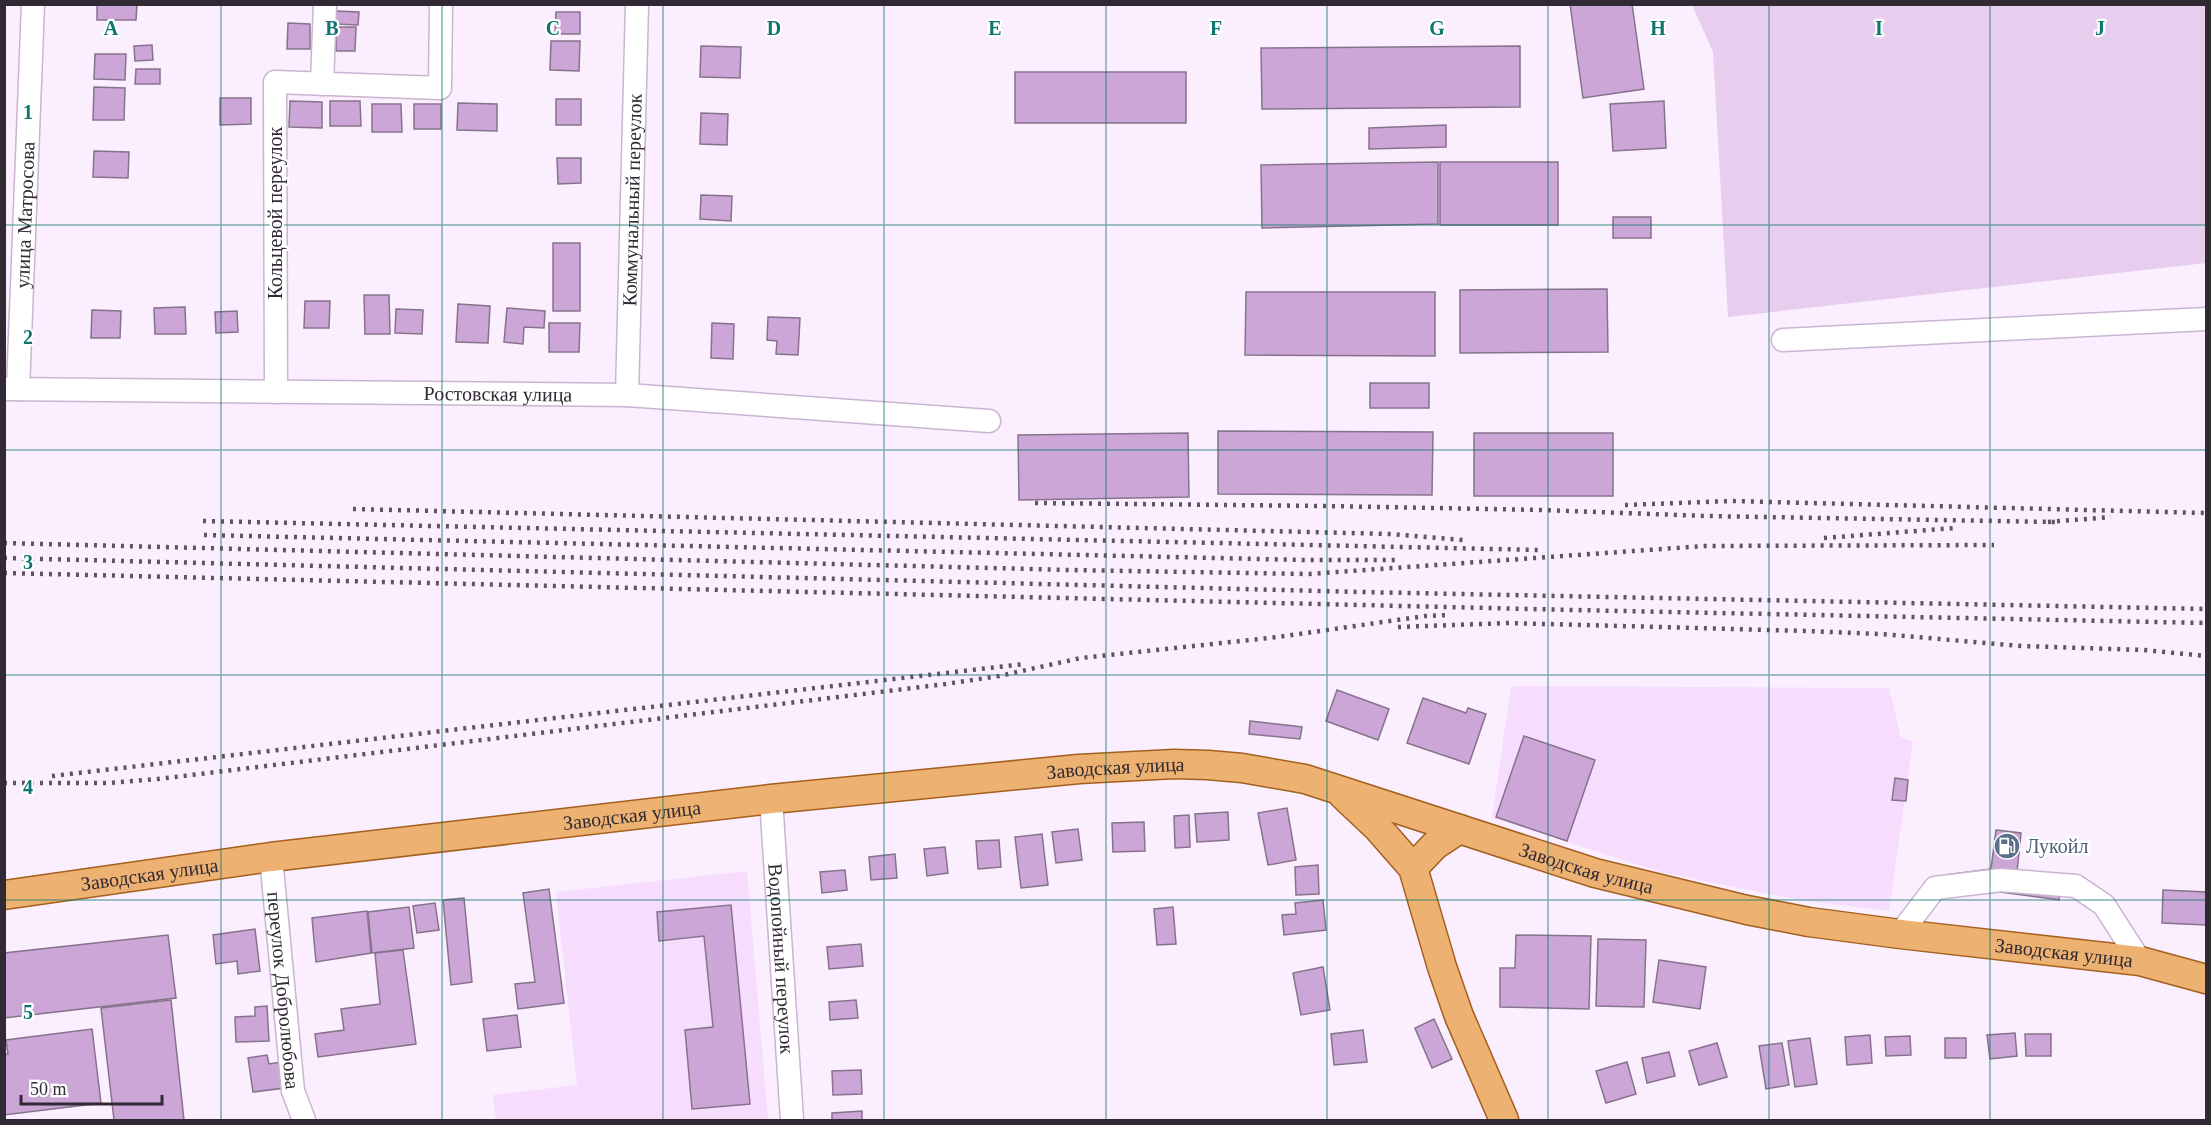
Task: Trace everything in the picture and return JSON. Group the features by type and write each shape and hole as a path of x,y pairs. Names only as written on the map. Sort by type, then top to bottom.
{"main road":[{"name":"Заводская улица","path":"4,894 271,856 771,799 1079,769 1174,764 1242,768 1305,779 1595,873 1747,910 1809,922 1900,934 2139,961 2206,979"},
{"path":"1336,790 1359,809 1413,868 1459,1016 1504,1120"},
{"path":"1413,868 1435,845 1459,829"}],"street":[{"name":"улица Матросова","path":"11,389 26,188 33,4"},
{"path":"322,84 325,4"},
{"name":"Кольцевой переулок","path":"276,392 275,82 440,88 441,4"},
{"name":"Коммунальный переулок","path":"627,395 637,4"},
{"path":"4,198 26,188"},
{"path":"1784,340 2206,319"},
{"name":"Ростовская улица","path":"11,389 627,395 989,421"},
{"name":"Водопойный переулок","path":"771,799 792,1120"},
{"name":"переулок Добролюбова","path":"271,856 293,1091 304,1120"},
{"path":"1900,934 1935,888 2001,880 2076,886 2104,905 2139,961"}],"shaded area":[{"path":"1692,5 2206,5 2206,263 1728,317 1713,52"},
{"path":"1511,686 1889,688 1901,738 1913,741 1889,911 1799,900 1661,872 1492,818"},
{"path":"747,871 768,1120 496,1120 493,1095 577,1085 556,892"}],"building":[{"path":"97,4 137,4 136,20 97,20"},
{"path":"1570,4 1632,4 1644,89 1583,98"},
{"path":"336,11 359,12 358,25 336,24"},
{"path":"556,12 580,12 580,34 555,34"},
{"path":"288,23 310,24 310,49 287,49"},
{"path":"336,27 356,27 355,51 336,51"},
{"path":"551,41 580,41 579,71 550,70"},
{"path":"152,45 153,60 135,61 134,46"},
{"path":"701,46 741,47 740,78 700,77"},
{"path":"1520,46 1520,107 1262,109 1261,48"},
{"path":"95,54 126,54 125,80 94,79"},
{"path":"136,69 160,69 160,84 135,84"},
{"path":"1015,72 1186,72 1186,123 1015,123"},
{"path":"94,87 125,88 124,120 93,120"},
{"path":"220,98 251,98 251,124 220,125"},
{"path":"556,99 581,99 581,125 556,125"},
{"path":"290,101 322,102 322,128 289,127"},
{"path":"330,101 360,101 361,126 330,126"},
{"path":"1664,101 1666,148 1613,151 1610,104"},
{"path":"458,103 497,104 497,131 457,130"},
{"path":"372,104 401,104 402,132 372,132"},
{"path":"414,104 441,104 441,129 414,129"},
{"path":"701,113 728,114 727,145 700,144"},
{"path":"1446,125 1446,147 1369,149 1369,128"},
{"path":"94,151 129,152 128,178 93,177"},
{"path":"557,158 581,158 581,183 558,184"},
{"path":"1438,162 1438,224 1262,228 1261,165"},
{"path":"1440,162 1558,162 1558,225 1440,225"},
{"path":"701,195 732,196 731,221 700,219"},
{"path":"1613,217 1651,217 1651,238 1613,238"},
{"path":"553,243 580,243 580,311 553,311"},
{"path":"1607,289 1608,352 1460,353 1460,290"},
{"path":"1246,292 1435,292 1435,356 1245,355"},
{"path":"364,295 389,295 390,334 365,334"},
{"path":"305,301 330,301 329,328 304,328"},
{"path":"458,304 490,306 488,343 456,342"},
{"path":"185,307 186,334 155,334 154,308"},
{"path":"507,308 545,311 544,328 524,327 523,344 504,342"},
{"path":"396,309 423,310 422,334 395,333"},
{"path":"92,310 121,311 120,338 91,338"},
{"path":"237,311 238,332 216,333 215,312"},
{"path":"768,317 800,318 798,355 776,354 777,341 767,340"},
{"path":"549,323 580,323 579,352 549,352"},
{"path":"712,323 734,324 733,359 711,358"},
{"path":"1370,383 1429,383 1429,408 1370,408"},
{"path":"1218,431 1433,432 1432,495 1218,494"},
{"path":"1188,433 1189,497 1019,500 1018,435"},
{"path":"1474,433 1613,433 1613,496 1474,496"},
{"path":"1337,690 1389,709 1378,740 1326,721"},
{"path":"1423,698 1466,713 1468,708 1486,714 1469,764 1407,743"},
{"path":"1250,721 1302,727 1300,739 1249,734"},
{"path":"1524,736 1595,760 1567,841 1496,817"},
{"path":"1895,778 1908,780 1906,801 1892,800"},
{"path":"1287,808 1296,860 1268,865 1258,813"},
{"path":"1228,812 1229,840 1197,842 1195,814"},
{"path":"1189,815 1190,847 1175,848 1174,816"},
{"path":"1144,822 1145,851 1113,852 1112,823"},
{"path":"1078,829 1082,860 1056,863 1052,832"},
{"path":"1996,830 2021,833 2017,872 2062,877 2059,900 2000,892 1949,896 1946,875 1991,869"},
{"path":"1042,834 1048,885 1021,888 1015,837"},
{"path":"999,840 1001,867 978,869 976,841"},
{"path":"945,847 948,873 927,876 924,849"},
{"path":"895,854 897,878 871,880 869,857"},
{"path":"1318,865 1319,894 1296,895 1295,867"},
{"path":"845,870 847,890 822,893 820,872"},
{"path":"549,889 564,1003 518,1009 515,984 535,982 523,893"},
{"path":"2163,890 2206,892 2206,925 2162,923"},
{"path":"464,898 472,982 451,985 443,900"},
{"path":"1323,900 1326,930 1284,935 1282,915 1296,914 1295,903"},
{"path":"435,903 439,930 417,933 413,906"},
{"path":"731,905 750,1104 692,1109 685,1030 713,1027 704,936 659,941 657,912"},
{"path":"409,907 414,948 372,953 368,912"},
{"path":"1173,907 1176,944 1157,945 1154,909"},
{"path":"367,911 371,953 316,962 312,918"},
{"path":"255,929 260,971 238,974 237,961 216,964 213,935"},
{"path":"168,935 176,998 4,1018 4,953"},
{"path":"1516,935 1591,936 1589,1009 1500,1007 1500,968 1515,968"},
{"path":"1598,939 1646,940 1644,1007 1596,1006"},
{"path":"861,944 863,966 829,969 827,947"},
{"path":"403,950 416,1044 318,1057 315,1034 344,1030 341,1009 380,1004 375,953"},
{"path":"1659,960 1706,967 1700,1009 1653,1002"},
{"path":"1323,967 1330,1010 1301,1015 1293,973"},
{"path":"171,1000 184,1120 114,1120 101,1008"},
{"path":"856,1000 858,1018 830,1020 829,1002"},
{"path":"267,1006 269,1041 236,1042 235,1017 255,1016 255,1007"},
{"path":"517,1015 521,1047 487,1051 483,1019"},
{"path":"1434,1019 1452,1059 1432,1068 1415,1028"},
{"path":"92,1029 101,1103 4,1115 4,1054 8,1054 6,1040"},
{"path":"1363,1030 1367,1062 1334,1065 1331,1034"},
{"path":"2015,1033 2017,1056 1990,1059 1987,1035"},
{"path":"2025,1034 2051,1034 2051,1056 2026,1056"},
{"path":"1870,1035 1872,1063 1847,1065 1845,1037"},
{"path":"1910,1036 1911,1055 1886,1056 1885,1037"},
{"path":"1810,1038 1817,1084 1795,1087 1788,1041"},
{"path":"1945,1038 1966,1038 1966,1058 1945,1058"},
{"path":"1717,1043 1727,1077 1699,1085 1689,1051"},
{"path":"1782,1043 1789,1085 1766,1089 1759,1046"},
{"path":"1669,1052 1675,1076 1647,1083 1642,1058"},
{"path":"267,1055 269,1064 281,1062 285,1088 253,1092 248,1058"},
{"path":"1627,1062 1636,1094 1606,1103 1596,1071"},
{"path":"861,1070 862,1094 833,1095 832,1071"},
{"path":"862,1111 862,1120 832,1120 832,1113"}],"railway":[{"path":"1625,505 1731,501 2206,513"},
{"path":"1035,503 1542,510 1706,516 2055,522"},
{"path":"353,509 1391,534 1463,540"},
{"path":"2048,522 2111,517"},
{"path":"203,521 1540,550"},
{"path":"1824,538 1955,528"},
{"path":"204,535 1304,560 1395,560"},
{"path":"4,543 1309,574 1704,546 1994,545"},
{"path":"4,558 1361,592 2206,609"},
{"path":"4,573 2206,623"},
{"path":"4,783 109,783 158,779 946,684 999,676 1081,658 1278,637 1425,616 1450,615"},
{"path":"1398,627 1509,623 1808,631 1880,634 2022,646 2144,650 2206,656"},
{"path":"52,776 1024,664"}],"place":[{"name":"Лукойл","path":"2007,846"}]}
